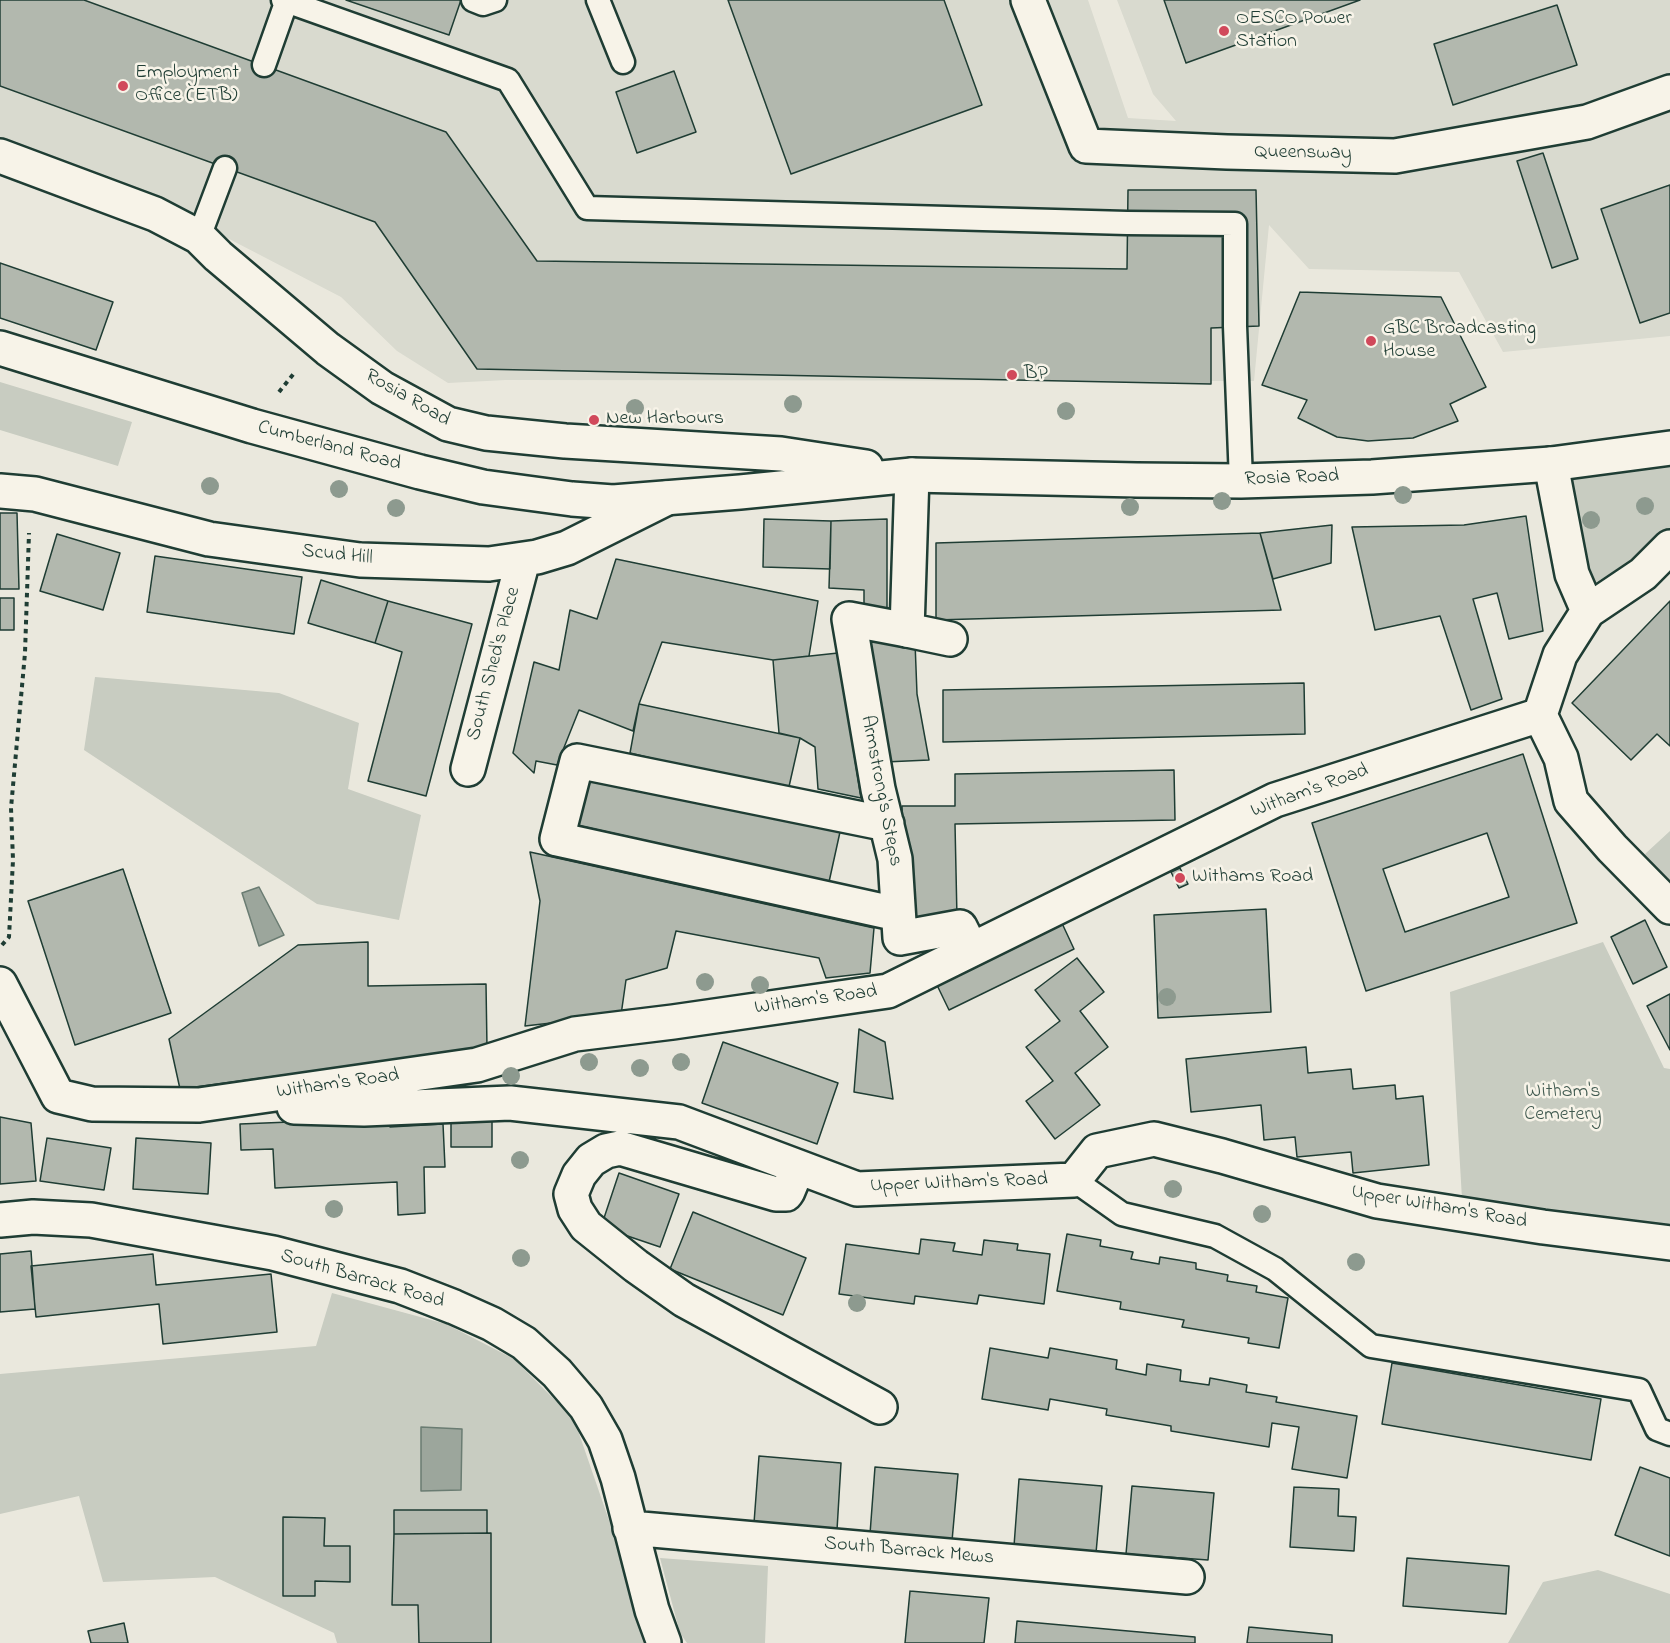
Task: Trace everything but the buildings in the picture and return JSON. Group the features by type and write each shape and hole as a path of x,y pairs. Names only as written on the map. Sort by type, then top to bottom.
{"street":[{"name":"Queensway","path":"1028,0 1086,147 1395,156 1587,122 1670,92"},
{"name":"Rosia Road","path":"0,156 155,214 199,237 218,256 320,342 382,388 458,428 565,441 781,454 912,475"},
{"name":"Cumberland Road","path":"0,348 252,426 420,472 495,489 613,502 667,498"},
{"name":"Rosia Road","path":"667,498 912,475 1241,481 1372,477 1551,464 1670,448"},
{"path":"1551,464 1569,565 1588,611"},
{"path":"912,475 907,630 950,639"},
{"name":"Scud Hill","path":"0,491 35,494 209,540 360,560 489,564 523,560 567,548 667,498"},
{"path":"1670,547 1643,574 1588,611 1560,655 1540,715 1561,758 1571,801 1612,848 1670,907"},
{"name":"South Shed's Place","path":"468,769 523,560"},
{"name":"Armstrong's Steps","path":"907,630 849,619 878,789 895,859 900,938 960,927 971,949"},
{"name":"Witham's Road","path":"0,984 58,1096 92,1104 199,1105 477,1065 575,1034 888,990 1275,800 1540,715"},
{"path":"887,825 577,761 557,839 897,914"},
{"name":"Upper Witham's Road","path":"199,1105 364,1109 510,1103 679,1122 857,1189 1074,1180 1097,1151 1154,1139 1222,1156 1377,1201 1543,1227 1670,1243"},
{"path":"798,1167 786,1194 776,1194 620,1148 606,1151 591,1160 579,1175 571,1194 575,1209 586,1226 684,1300 880,1407"},
{"name":"South Barrack Road","path":"0,1220 33,1217 91,1220 273,1253 400,1286 454,1306 492,1324 524,1343 557,1373 586,1407 605,1440 618,1478 652,1610 664,1643"},
{"name":"South Barrack Mews","path":"630,1528 1187,1576"}],"lane":[{"path":"264,66 285,0 508,80 587,208 1127,224 1234,224 1241,481"},
{"path":"472,0 483,4 495,0"},
{"path":"598,0 623,62"},
{"path":"199,237 225,168"},
{"path":"1074,1180 1122,1214 1215,1236 1275,1269 1371,1346 1639,1390 1657,1429 1670,1434"}],"path":[{"path":"252,426 320,342"},
{"path":"0,947 9,937 13,860 11,808 25,653 30,523 35,494"}],"shaded area":[{"path":"0,0 1088,0 1128,118 1176,121 1153,94 1117,0 1670,0 1670,336 1503,352 1459,272 1309,269 1269,225 1254,381 506,380 448,383 397,351 341,297 183,215 0,144"},
{"path":"259,887 284,935 259,946 242,893"},
{"path":"421,1427 462,1429 461,1490 421,1491"}],"green space":[{"path":"0,382 132,422 118,466 0,430"},
{"path":"1670,462 1670,530 1662,540 1592,585 1579,552 1567,479"},
{"path":"95,677 279,693 359,723 348,789 421,815 399,920 317,904 84,750"},
{"path":"1670,831 1670,887 1645,854"},
{"name":"Witham's Cemetery","path":"1603,942 1664,1068 1670,1069 1670,1229 1462,1199 1450,992"},
{"path":"332,1293 446,1324 514,1359 574,1419 622,1558 648,1643 337,1643 334,1633 215,1577 103,1582 79,1496 0,1514 0,1374 316,1346"},
{"path":"660,1558 768,1566 765,1643 687,1643 680,1633"},
{"path":"1598,1570 1670,1594 1670,1643 1508,1643 1543,1582"}],"place":[{"name":"OESCO Power Station","path":"1224,31"},
{"name":"Employment Office (ETB)","path":"123,86"},
{"name":"GBC Broadcasting House","path":"1371,341"},
{"name":"BP","path":"1012,375"},
{"name":"New Harbours","path":"594,420"},
{"name":"Withams Road","path":"1180,878"}]}
